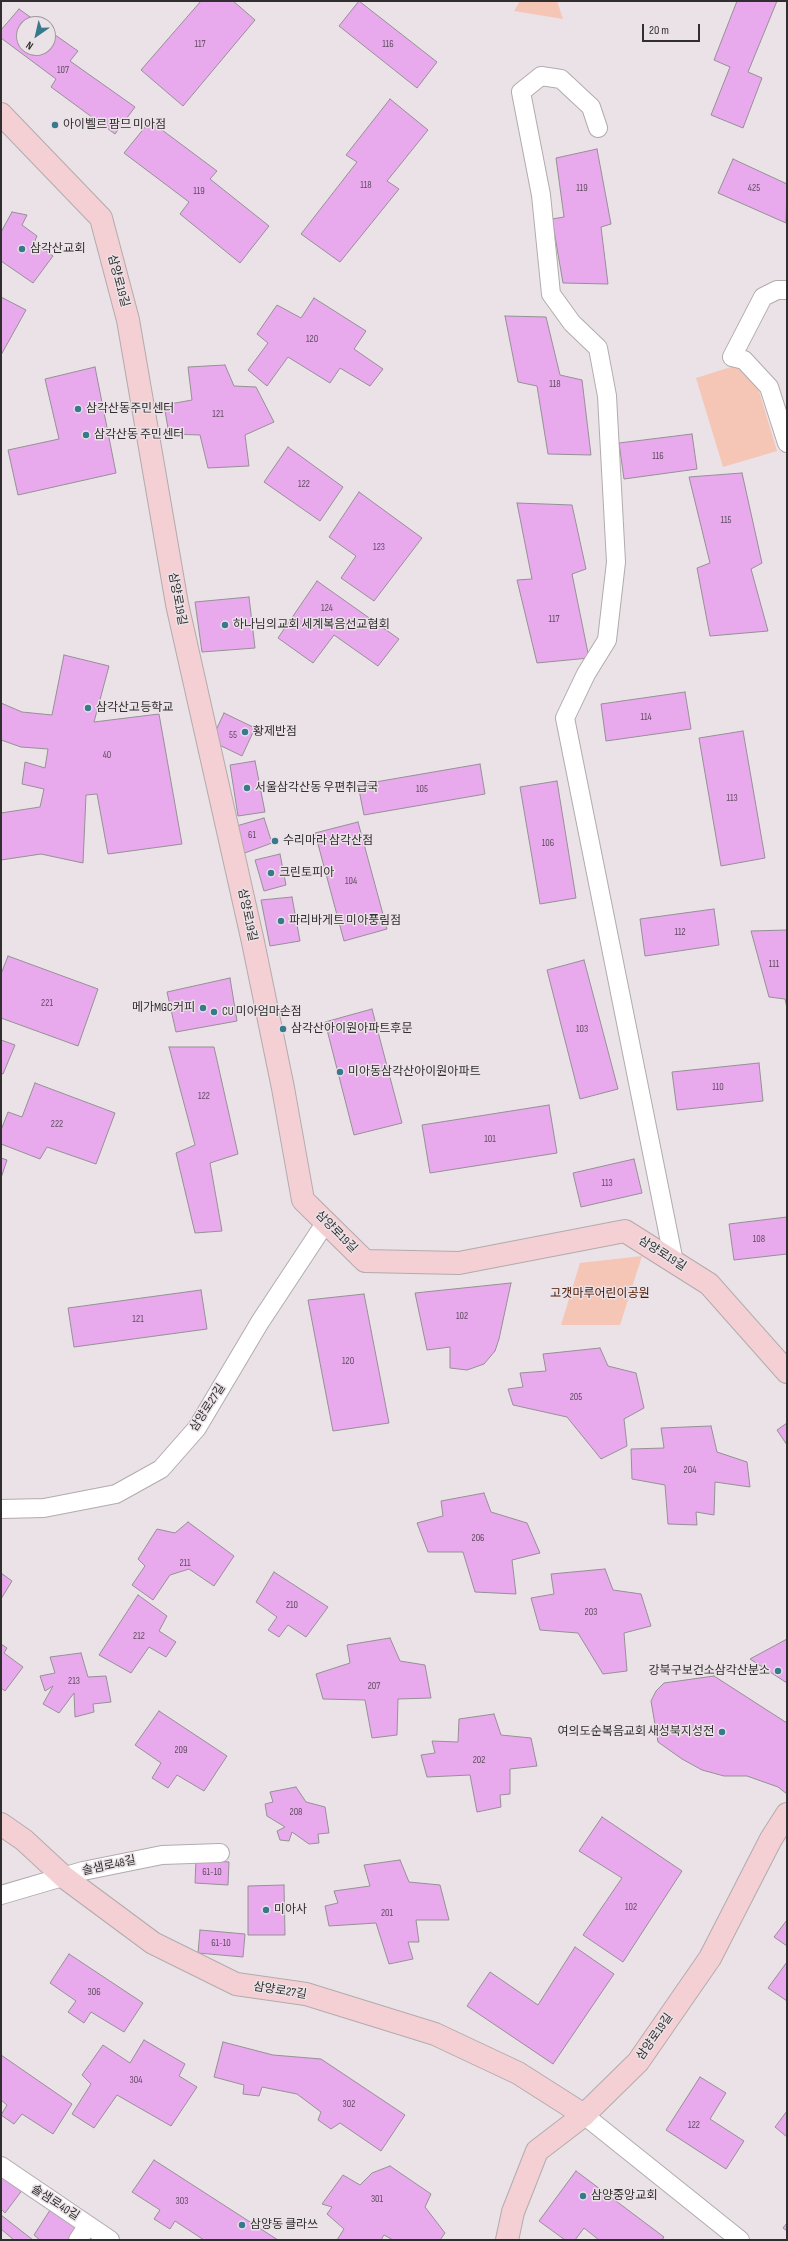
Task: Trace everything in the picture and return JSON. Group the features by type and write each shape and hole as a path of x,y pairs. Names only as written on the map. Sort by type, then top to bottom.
{"street":[{"path":"598,128 591,107 561,79 541,76 521,92 541,195 551,294 572,323 598,348 607,396 616,562 607,640 586,674 565,718 674,1262"},
{"name":"삼양로19길","path":"1,114 101,218 128,320 177,604 251,935 283,1088 303,1200 365,1261 459,1263 625,1231 710,1284 787,1372"},
{"path":"787,290 777,290 763,297 732,357 744,360 769,387 787,443"},
{"name":"삼양로27길","path":"1,1509 44,1508 116,1494 161,1469 197,1428 260,1322 326,1222"},
{"name":"삼양로19길","path":"507,2240 512,2212 537,2151 584,2115 638,2062 710,1958 771,1839 787,1814"},
{"name":"삼양로27길","path":"1,1824 24,1840 64,1877 153,1943 236,1984 306,1994 435,2034 518,2073 584,2115"},
{"name":"솔샘로48길","path":"1,1895 83,1871 162,1855 220,1853"},
{"path":"584,2115 740,2240"},
{"name":"솔샘로40길","path":"1,2166 110,2240"},
{"path":"78,2240 88,2225"}],"green space":[{"path":"520,1 557,1 563,19 514,11"},
{"path":"750,361 777,451 723,467 696,378"},
{"name":"고갯마루어린이공원","path":"642,1256 620,1325 561,1325 580,1263"}],"building":[{"path":"201,1 233,1 255,20 183,106 141,70"},
{"path":"359,1 437,62 417,88 339,26"},
{"path":"737,1 777,1 748,72 762,78 743,128 711,115 730,67 714,60"},
{"path":"19,9 29,16 16,16 16,49 1,38 1,30"},
{"path":"56,36 78,51 70,61 135,107 115,134 51,87 56,79 25,56 56,56"},
{"path":"390,99 428,130 387,181 399,189 340,262 301,234 357,162 346,155"},
{"path":"150,121 217,171 210,179 269,226 240,263 180,214 189,202 124,153"},
{"path":"597,149 611,224 601,227 608,284 563,283 552,219 564,217 556,158"},
{"path":"733,159 787,184 786,223 718,193"},
{"name":"삼각산교회","path":"12,212 27,215 22,225 37,236 34,243 53,256 33,283 1,261 1,232"},
{"path":"1,297 26,310 1,355"},
{"path":"314,298 366,331 354,349 383,369 370,386 340,368 330,383 288,357 267,386 248,370 268,343 257,334 277,305 301,318"},
{"path":"505,316 546,317 560,375 582,380 591,455 548,454 537,386 518,382"},
{"path":"225,365 234,386 256,387 274,422 245,435 249,466 208,468 200,435 169,434 164,405 192,400 188,367"},
{"name":"삼각산동주민센터","path":"95,367 116,473 18,495 8,450 59,439 45,379"},
{"path":"692,434 697,469 624,479 619,443"},
{"path":"288,447 343,487 320,521 264,482"},
{"path":"742,473 762,563 751,569 768,631 710,636 697,568 710,563 689,477"},
{"path":"359,492 422,538 374,601 341,578 356,556 329,537"},
{"path":"517,503 572,505 586,569 572,574 589,658 537,663 517,580 532,579"},
{"path":"317,581 399,639 378,666 334,635 313,663 278,638"},
{"name":"하나님의교회 세계복음선교협회","path":"249,597 255,648 202,652 195,602"},
{"name":"삼각산고등학교","path":"64,655 109,666 94,722 159,714 182,844 108,854 97,794 86,795 83,863 41,854 1,860 1,813 40,807 44,789 22,784 25,762 45,768 48,749 21,747 1,740 1,703 22,712 52,715"},
{"path":"685,692 691,729 606,741 601,704"},
{"path":"224,713 255,728 242,756 211,741"},
{"path":"743,731 765,858 721,866 699,738"},
{"name":"서울삼각산동 우편취급국","path":"255,761 265,812 238,816 230,765"},
{"path":"480,764 485,794 364,815 358,785"},
{"path":"557,781 576,898 540,904 520,787"},
{"path":"264,818 272,843 242,854 233,827"},
{"path":"358,822 387,929 344,941 315,833"},
{"name":"크린토피아","path":"280,854 286,885 264,891 255,860"},
{"name":"파리바게트 미아풍림점","path":"292,897 300,941 270,946 261,900"},
{"path":"714,909 719,945 645,956 640,919"},
{"path":"787,930 787,1008 785,999 769,997 751,931"},
{"path":"8,956 98,989 78,1046 1,1018 1,974"},
{"path":"584,960 618,1089 580,1099 547,970"},
{"path":"230,978 237,1021 176,1032 167,992"},
{"path":"372,1009 402,1123 354,1135 325,1022"},
{"path":"1,1040 15,1045 3,1074 1,1073"},
{"path":"169,1047 214,1047 238,1154 210,1163 222,1231 195,1233 176,1153 195,1145"},
{"path":"759,1063 763,1101 677,1110 672,1072"},
{"path":"35,1083 115,1113 96,1164 47,1147 40,1159 1,1144 1,1130 8,1112 22,1117"},
{"path":"549,1105 557,1153 430,1173 422,1125"},
{"path":"1,1158 7,1160 1,1178"},
{"path":"634,1159 642,1193 581,1207 573,1173"},
{"path":"787,1217 787,1254 734,1260 729,1224"},
{"path":"511,1283 495,1351 484,1364 467,1370 450,1368 450,1347 427,1350 415,1293"},
{"path":"201,1290 207,1329 74,1347 68,1308"},
{"path":"364,1294 389,1423 333,1431 308,1300"},
{"path":"600,1348 608,1366 636,1373 644,1408 624,1419 627,1446 601,1459 567,1417 513,1405 508,1389 523,1387 520,1373 546,1371 543,1354"},
{"path":"787,1423 787,1445 777,1430"},
{"path":"711,1426 717,1452 747,1462 750,1487 715,1482 714,1515 696,1512 697,1525 668,1524 665,1485 632,1479 631,1449 664,1448 661,1428"},
{"path":"484,1493 491,1512 527,1523 540,1553 512,1560 516,1594 475,1592 463,1552 428,1552 417,1523 443,1516 441,1501"},
{"path":"188,1522 234,1556 214,1586 189,1569 170,1575 153,1600 132,1585 145,1566 138,1559 157,1529 175,1533"},
{"path":"605,1569 613,1590 641,1594 651,1626 624,1633 627,1671 603,1674 578,1633 540,1630 531,1598 554,1594 551,1574"},
{"path":"274,1572 328,1607 306,1637 288,1625 279,1637 268,1630 277,1617 256,1602"},
{"path":"1,1573 12,1581 1,1599"},
{"path":"138,1595 167,1616 159,1631 176,1642 166,1657 149,1647 131,1673 99,1655"},
{"path":"390,1638 400,1661 425,1665 431,1698 398,1699 397,1735 372,1738 365,1700 323,1699 316,1674 350,1663 347,1645"},
{"name":"강북구보건소삼각산분소","path":"787,1639 787,1683 750,1659"},
{"path":"1,1644 7,1648 4,1653 23,1667 5,1691 1,1688"},
{"path":"81,1653 88,1677 106,1676 111,1702 93,1704 94,1712 75,1717 74,1693 59,1713 43,1704 53,1686 45,1691 40,1676 55,1673 50,1657"},
{"name":"여의도순복음교회 새성북지성전","path":"714,1676 787,1723 787,1794 778,1787 747,1776 724,1776 702,1770 682,1759 658,1742 651,1701 656,1691 664,1683"},
{"path":"159,1711 227,1756 204,1791 177,1775 168,1788 152,1778 161,1763 135,1745"},
{"path":"494,1714 501,1735 531,1738 537,1766 510,1769 510,1794 500,1795 501,1807 477,1812 470,1775 427,1777 421,1755 435,1753 432,1741 458,1742 459,1719"},
{"path":"296,1787 306,1802 325,1807 329,1833 318,1834 319,1843 309,1844 292,1832 289,1841 280,1840 277,1831 285,1827 267,1816 265,1804 273,1802 270,1792"},
{"path":"602,1817 682,1871 623,1962 583,1935 622,1878 579,1851"},
{"path":"196,1860 229,1862 228,1885 195,1883"},
{"path":"400,1860 409,1882 440,1885 449,1920 416,1920 419,1942 408,1942 413,1959 389,1964 376,1923 329,1926 325,1906 338,1903 334,1891 370,1886 364,1865"},
{"name":"미아사","path":"284,1885 285,1935 248,1935 248,1886"},
{"path":"787,1920 787,1946 774,1937"},
{"name":"미아사","path":"200,1930 245,1934 243,1957 198,1953"},
{"path":"575,1947 614,1974 553,2064 467,2006 490,1972 538,2005"},
{"path":"69,1954 143,2003 124,2032 91,2012 84,2023 68,2012 76,2001 50,1983"},
{"path":"787,1962 787,2001 768,1988"},
{"path":"144,2040 185,2064 179,2076 197,2087 171,2126 117,2095 94,2128 72,2114 91,2084 82,2075 103,2045 130,2063"},
{"path":"223,2042 273,2055 321,2059 405,2115 381,2151 340,2123 331,2129 318,2120 321,2112 297,2094 262,2087 259,2096 243,2094 244,2085 214,2077"},
{"path":"1,2055 72,2104 53,2134 22,2114 14,2124 1,2115 7,2105 1,2100"},
{"path":"700,2077 726,2093 710,2119 744,2141 726,2169 666,2130"},
{"path":"787,2111 787,2137 775,2127"},
{"path":"154,2160 278,2240 204,2240 175,2221 170,2229 154,2219 160,2210 132,2192"},
{"path":"390,2166 431,2194 425,2207 445,2233 440,2240 393,2240 384,2235 381,2240 337,2240 344,2229 327,2214 332,2207 322,2204 343,2175 360,2185 372,2173"},
{"name":"삼양중앙교회","path":"576,2171 664,2237 662,2240 599,2240 584,2228 575,2240 565,2240 539,2221"},
{"path":"1,2173 23,2189 5,2213 1,2209"},
{"path":"52,2207 81,2225 69,2240 40,2240 34,2235"},
{"path":"1,2215 33,2240 14,2240 1,2229"},
{"path":"787,2223 787,2231 783,2228"}],"place":[{"name":"아이벨르 팜므 미아점","path":"55,125"},
{"name":"삼각산교회","path":"22,249"},
{"name":"삼각산동주민센터","path":"78,409"},
{"name":"삼각산동 주민센터","path":"86,435"},
{"name":"하나님의교회 세계복음선교협회","path":"225,625"},
{"name":"삼각산고등학교","path":"88,708"},
{"name":"황제반점","path":"245,732"},
{"name":"서울삼각산동 우편취급국","path":"247,788"},
{"name":"수리마라 삼각산점","path":"275,841"},
{"name":"크린토피아","path":"271,873"},
{"name":"파리바게트 미아풍림점","path":"281,921"},
{"name":"메가MGC커피","path":"203,1008"},
{"name":"CU 미아엄마손점","path":"214,1012"},
{"name":"삼각산아이원아파트후문","path":"283,1029"},
{"name":"미아동삼각산아이원아파트","path":"340,1072"},
{"name":"강북구보건소삼각산분소","path":"778,1671"},
{"name":"여의도순복음교회 새성북지성전","path":"722,1732"},
{"name":"미아사","path":"266,1910"},
{"name":"삼양중앙교회","path":"583,2196"},
{"name":"삼양동 클라쓰","path":"242,2225"}]}
